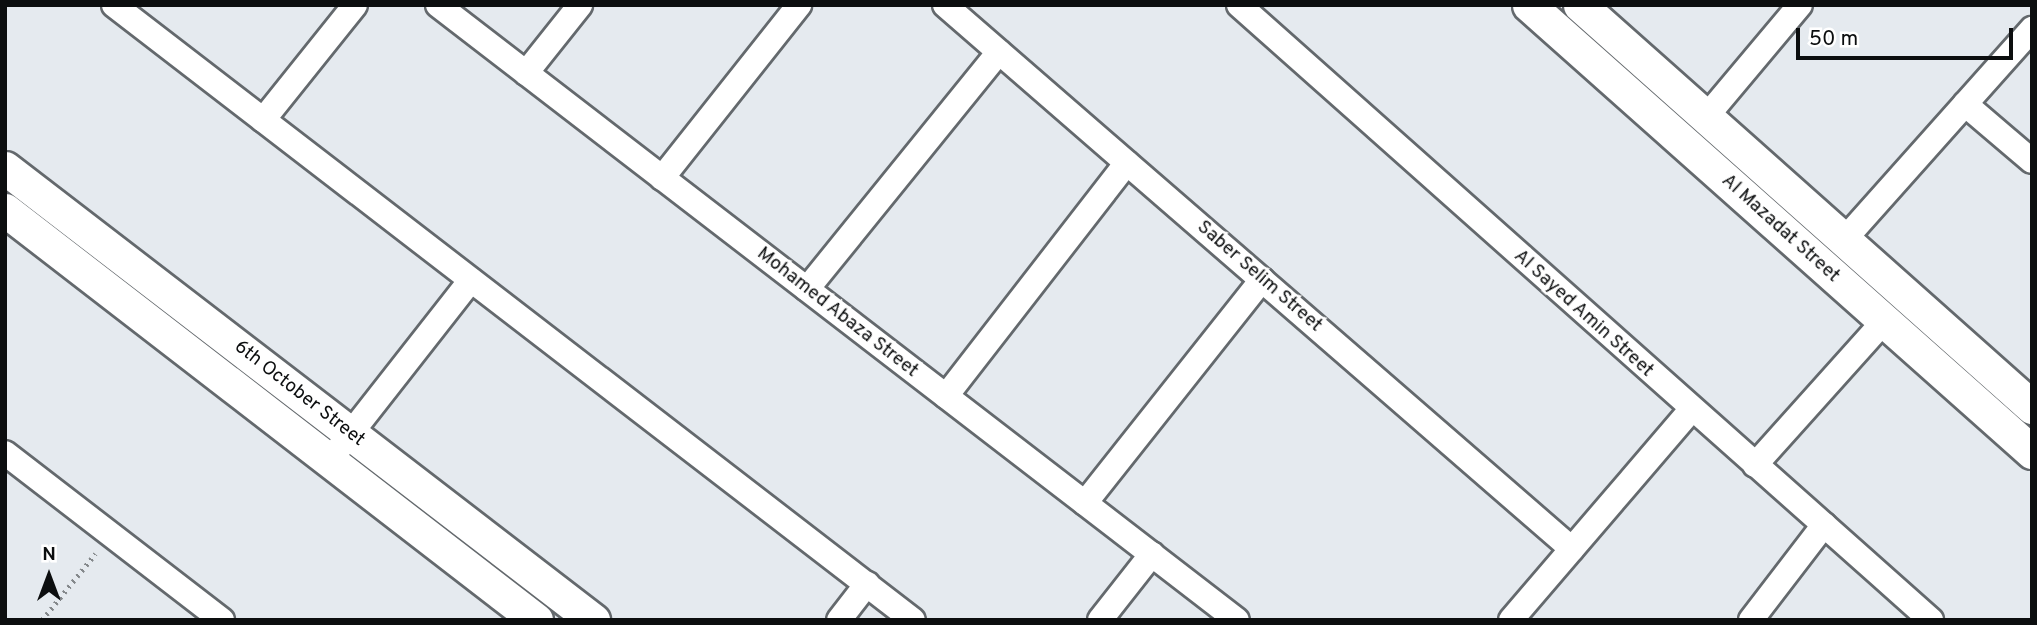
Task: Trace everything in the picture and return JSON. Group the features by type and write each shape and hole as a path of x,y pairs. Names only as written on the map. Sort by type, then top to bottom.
{"street":[{"path":"263,120 355,5"},
{"name":"Mohamed Abaza Street","path":"438,5 1237,620"},
{"path":"526,73 580,5"},
{"path":"662,178 799,5"},
{"name":"Saber Selim Street","path":"945,5 1572,548"},
{"name":"Al Sayed Amin Street","path":"1239,5 1691,410 1931,620"},
{"name":"Al Mazadat Street","path":"1529,5 2032,452"},
{"name":"Al Mazadat Street","path":"1580,5 2032,407"},
{"path":"1706,117 1800,5"},
{"path":"120,7 913,620"},
{"path":"1844,240 2032,29"},
{"path":"807,289 999,52"},
{"path":"1965,104 2032,161"},
{"path":"946,396 1127,163"},
{"name":"6th October Street","path":"5,168 593,620"},
{"name":"6th October Street","path":"5,210 536,620"},
{"path":"1085,503 1262,279"},
{"path":"329,460 471,280"},
{"path":"1755,465 1884,321"},
{"path":"1511,620 1691,410"},
{"path":"5,453 222,620"},
{"path":"1751,620 1824,525"},
{"path":"1100,620 1152,554"},
{"path":"839,620 867,584"}],"path":[{"path":"42,620 110,534"}]}
